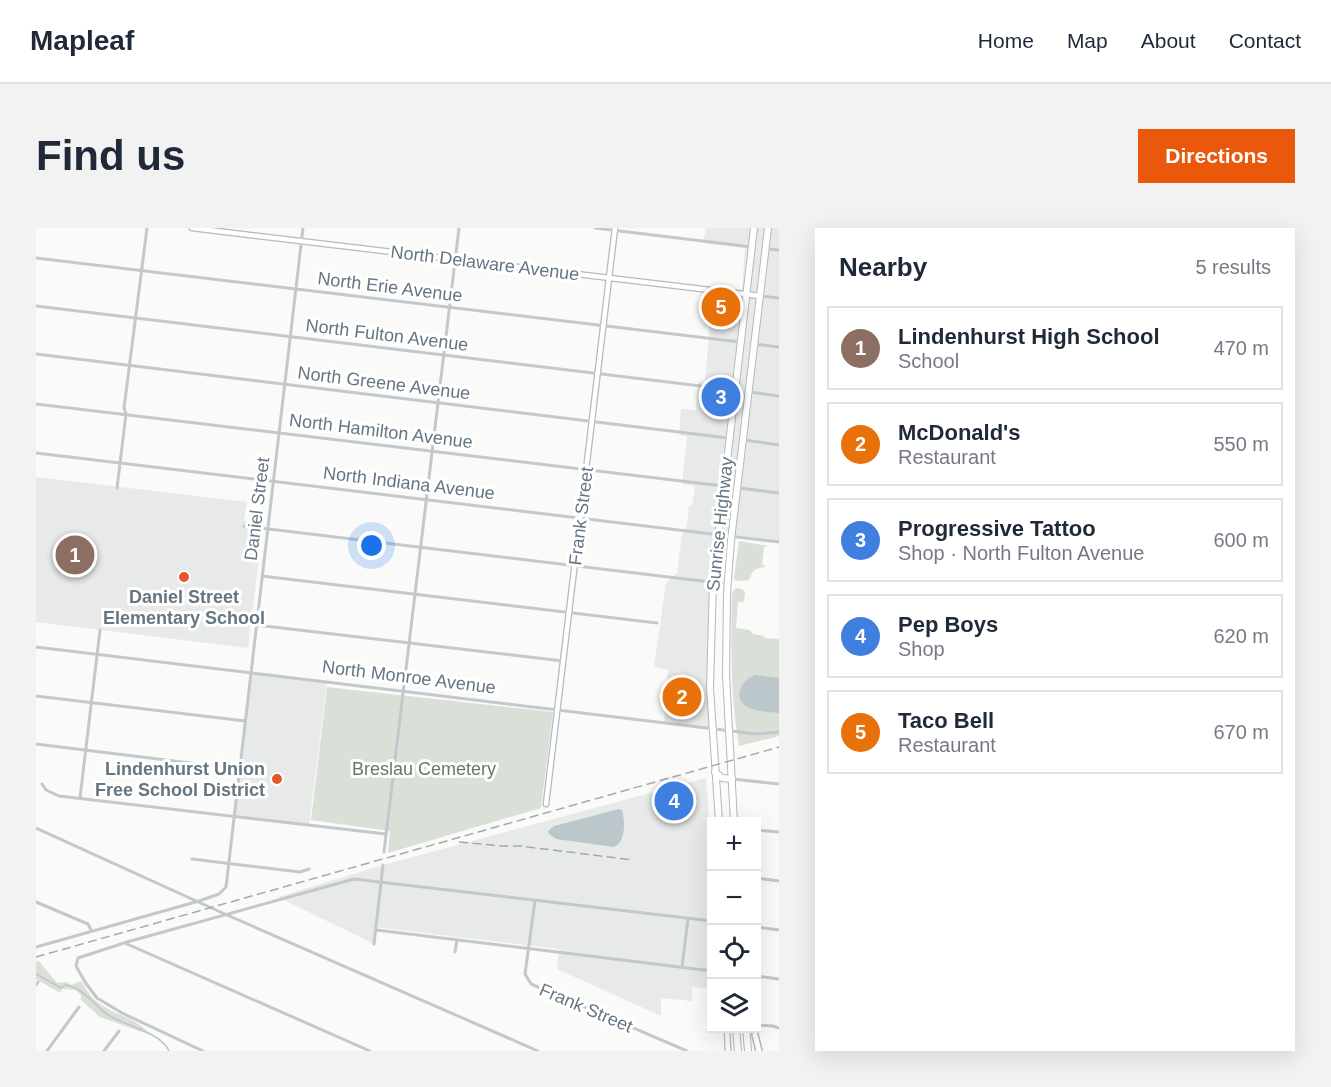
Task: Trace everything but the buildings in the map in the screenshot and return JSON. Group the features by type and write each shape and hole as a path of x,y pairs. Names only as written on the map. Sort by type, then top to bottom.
{"highway":[{"name":"Sunrise Highway","path":"719,817 710,659 713,582 754,228"},
{"name":"Sunrise Highway","path":"734,817 726,667 728,584 731,536 768,228"},
{"path":"715,771 722,778 732,779"},
{"path":"736,1033 738,1051"},
{"path":"746,1033 748,1051"}],"main road":[{"path":"755,1033 758,1051"}],"street":[{"path":"117,488 126,414 124,408 147,228"},
{"name":"North Delaware Avenue","path":"192,228 779,298"},
{"name":"Daniel Street","path":"199,901 219,894 225,889 303,228"},
{"path":"384,852 459,228"},
{"path":"596,228 752,247"},
{"name":"Frank Street","path":"546,804 615,229"},
{"path":"765,248 779,250"},
{"name":"North Erie Avenue","path":"36,258 740,342"},
{"name":"North Fulton Avenue","path":"36,306 735,390"},
{"path":"754,344 779,347"},
{"name":"North Greene Avenue","path":"36,354 729,438"},
{"path":"748,392 779,396"},
{"name":"North Hamilton Avenue","path":"36,404 723,486"},
{"path":"743,439 779,445"},
{"name":"North Indiana Avenue","path":"36,453 427,498 779,542"},
{"path":"737,488 779,493"},
{"path":"244,526 728,584"},
{"path":"262,576 657,623"},
{"path":"256,625 563,661"},
{"path":"80,799 100,630"},
{"name":"North Monroe Avenue","path":"36,647 762,734 779,732"},
{"path":"36,696 245,721"},
{"path":"36,744 239,769"},
{"path":"732,779 779,784"},
{"path":"42,784 46,790 59,796 386,834"},
{"path":"36,828 227,915 538,1051"},
{"path":"761,830 779,832"},
{"path":"192,859 300,872 309,869"},
{"path":"374,944 383,865"},
{"path":"203,1051 122,1013 97,998 76,966 78,958 354,879 707,921"},
{"path":"761,879 779,881"},
{"path":"36,947 199,901"},
{"name":"Frank Street","path":"535,901 525,974 532,985 687,1051"},
{"path":"36,902 88,924 91,930"},
{"path":"682,967 688,919"},
{"path":"761,928 779,930"},
{"path":"376,930 707,970"},
{"path":"455,952 457,940"},
{"path":"126,943 370,1051"},
{"path":"761,977 779,979"},
{"path":"47,1051 79,1007"},
{"path":"761,1029 773,1026 779,1028"},
{"path":"104,1051 119,1031"},
{"path":"727,1033 728,1051"}],"shaded area":[{"path":"706,228 779,228 779,542 717,534 712,728 664,722 668,670 654,667 666,583 677,573 682,534 687,526 689,506 692,506 695,486 682,484 687,437 679,435 681,409 696,410 698,382 705,382 713,286 742,290 745,248 703,243"},
{"name":"Daniel Street Elementary School","path":"36,477 247,502 244,521 263,524 248,648 36,622"},
{"name":"Lindenhurst Union Free School District","path":"251,673 327,681 309,825 234,816"},
{"path":"755,675 779,678 779,713 749,708 741,700 739,695 742,686 745,681"},
{"path":"706,778 709,817 707,817 707,989 692,987 692,1001 661,998 661,1016 557,969 559,949 374,927 374,944 278,897 383,865"},
{"path":"622,810 624,831 621,840 614,847 556,839 548,831 554,826"}],"green space":[{"path":"739,541 768,546 764,547 762,564 766,567 755,570 749,580 736,581 734,578"},
{"path":"736,588 745,592 744,602 738,602 736,628 750,630 753,634 765,638 779,639 779,736 739,746 734,708 731,631 732,592"},
{"name":"Breslau Cemetery","path":"327,687 553,712 541,808 388,853 390,831 311,820"},
{"path":"39,961 57,983 67,982 71,985 81,981 91,996 101,1005 139,1024 150,1035 100,1017 81,1000 81,995 76,990 62,989 60,993 36,979 36,962"}],"waterway":[{"path":"36,974 61,988 65,985 77,989 108,1015 159,1039 169,1051"}],"railway":[{"path":"36,957 779,747"},
{"path":"459,842 520,846 633,860"}],"place":[{"name":"Taco Bell","path":"721,307"},
{"name":"Progressive Tattoo","path":"721,397"},
{"name":"Lindenhurst High School","path":"75,555"},
{"name":"Daniel Street Elementary School","path":"184,577"},
{"name":"McDonald's","path":"682,697"},
{"name":"Lindenhurst Union Free School District","path":"277,779"},
{"name":"Pep Boys","path":"674,801"}]}
